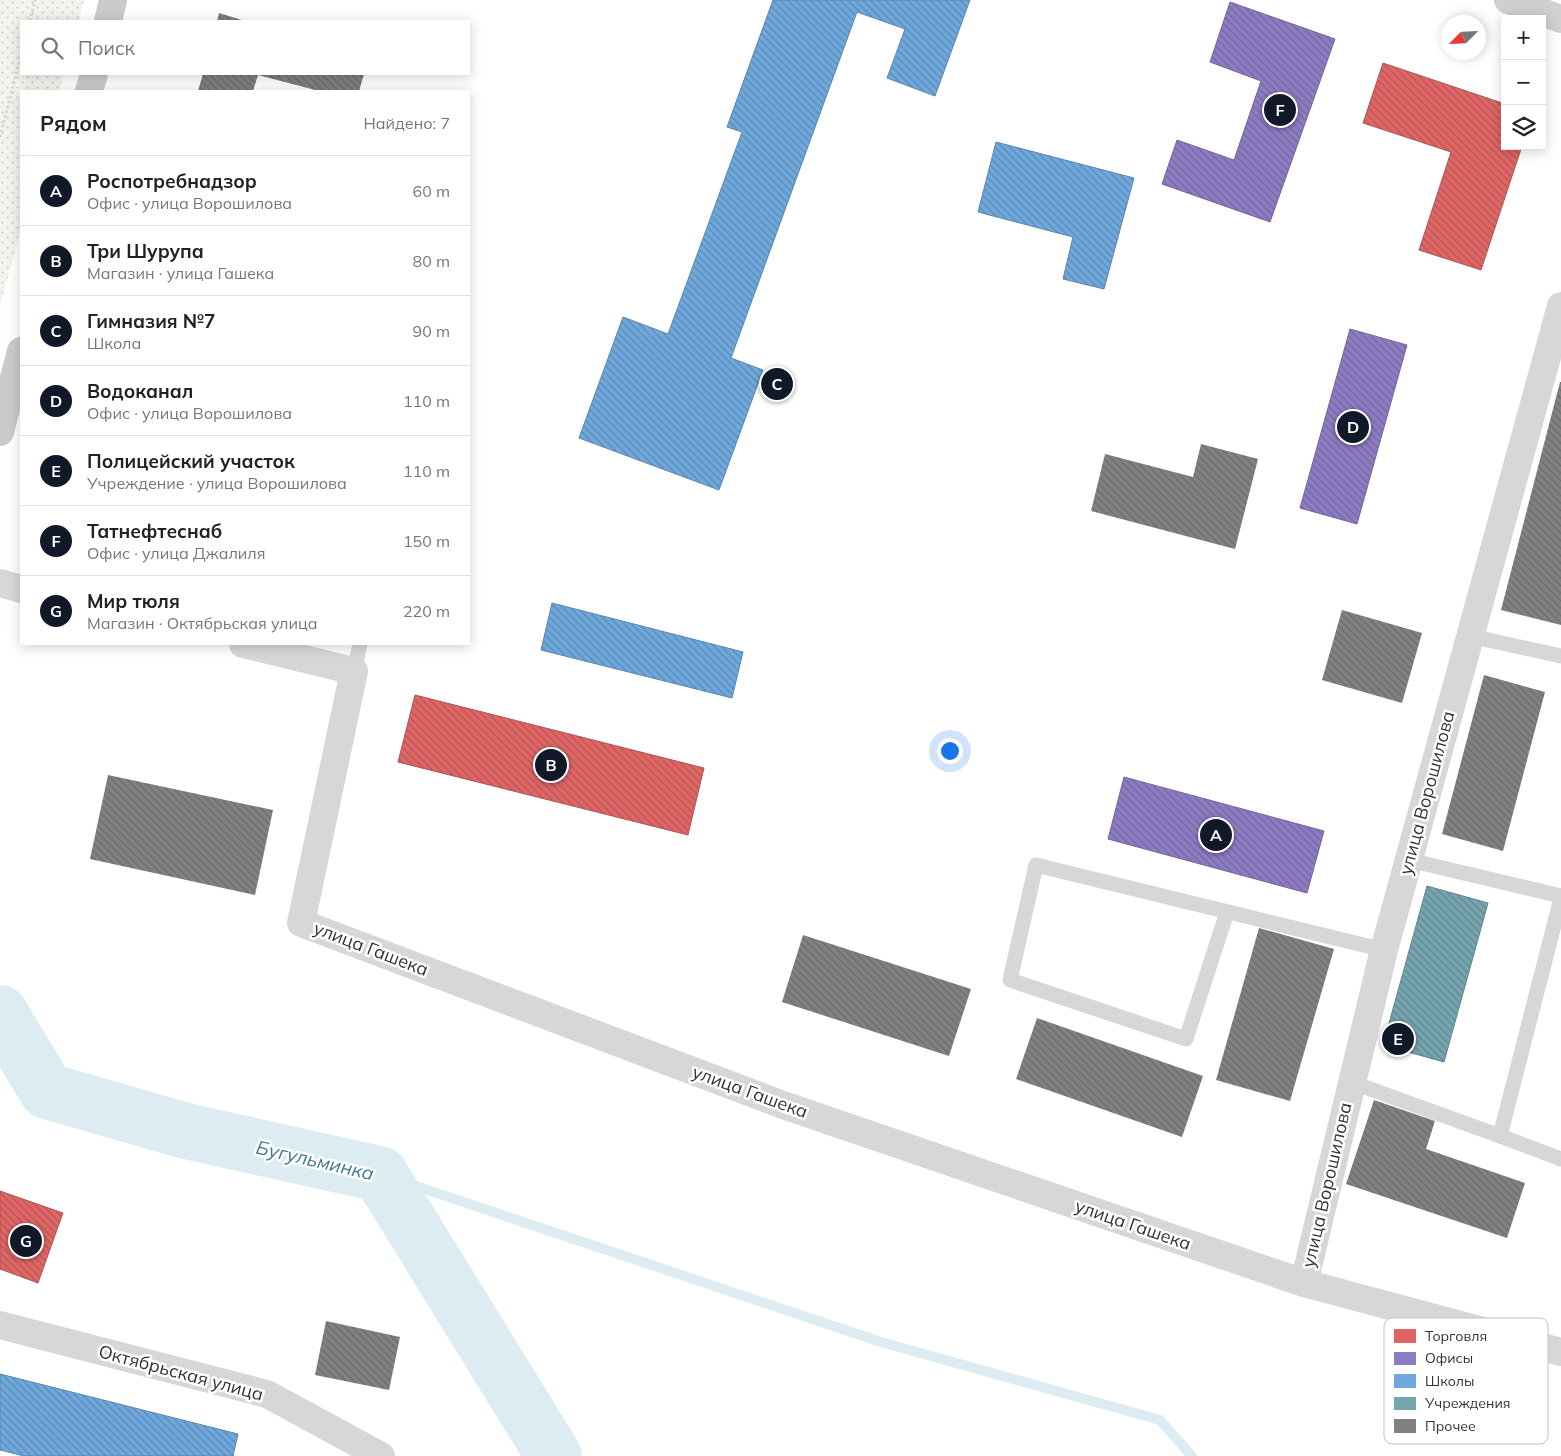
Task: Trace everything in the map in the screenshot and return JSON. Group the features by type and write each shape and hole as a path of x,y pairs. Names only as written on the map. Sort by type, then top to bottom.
{"main road":[{"path":"108,20 113,0"},
{"path":"1508,0 1561,19"},
{"path":"89,90 94,75"},
{"path":"0,432 20,355"}],"street":[{"name":"улица Ворошилова","path":"1304,1283 1384,950 1470,636 1557,336 1561,306"},
{"path":"0,583 20,589"},
{"path":"247,645 354,671"},
{"name":"улица Гашека","path":"354,671 301,923 786,1106 1304,1283 1434,1318"},
{"name":"Октябрьская улица","path":"0,1325 267,1394 381,1456"},
{"name":"улица Гашека","path":"1548,1349 1561,1352"}],"lane":[{"path":"1470,636 1561,656"},
{"path":"354,671 360,645"},
{"path":"1409,860 1561,897 1500,1136"},
{"path":"1227,912 1186,1039 1010,980 1036,866 1227,912 1384,950"},
{"path":"1351,1082 1561,1159"}],"path":[{"path":"30,20 36,0"},
{"path":"0,138 20,59"}],"shaded area":[{"path":"0,0 84,0 79,20 20,20 20,75 64,75 59,90 20,90 20,233 0,306"}],"building: Торговля":[{"path":"1383,63 1501,103 1501,150 1521,150 1481,270 1419,250 1451,152 1363,123"},
{"path":"415,695 704,768 688,835 398,762"},
{"path":"0,1191 63,1213 38,1283 0,1269"}],"building: Офисы":[{"path":"1230,2 1335,39 1270,222 1162,184 1177,140 1234,160 1261,81 1210,62"},
{"path":"1350,329 1407,345 1357,524 1300,508"},
{"path":"1124,777 1324,831 1307,893 1108,839"}],"building: Школы":[{"path":"773,0 970,0 935,96 887,78 905,29 857,12 731,358 763,370 719,490 579,438 623,317 668,334 742,132 727,127"},
{"path":"996,142 1134,178 1104,289 1063,279 1073,237 978,212"},
{"path":"552,603 743,652 732,698 541,650"},
{"path":"0,1374 238,1434 233,1456 24,1456 0,1450"}],"building: Учреждения":[{"path":"1427,886 1488,903 1444,1062 1383,1045"}],"building: Прочее":[{"path":"219,13 242,20 217,20"},
{"path":"203,75 258,75 253,90 198,90"},
{"path":"258,75 364,75 359,90 315,90"},
{"path":"1561,382 1561,625 1501,610"},
{"path":"1201,444 1258,459 1235,549 1091,511 1105,454 1193,477"},
{"path":"1342,610 1422,633 1402,703 1322,680"},
{"path":"1484,675 1545,692 1503,851 1442,834"},
{"path":"108,775 273,810 255,895 90,859"},
{"path":"1259,928 1334,949 1290,1101 1216,1080"},
{"path":"803,935 971,989 949,1056 782,1002"},
{"path":"1037,1018 1203,1076 1182,1137 1016,1079"},
{"path":"1374,1100 1435,1121 1426,1149 1525,1183 1507,1238 1346,1184"},
{"path":"326,1321 400,1337 389,1390 315,1375"}],"waterway":[{"name":"Бугульминка","path":"0,1013 47,1091 186,1131 380,1174 554,1456"},
{"path":"380,1174 881,1342 1160,1420 1192,1456"}],"place":[{"name":"Татнефтеснаб","path":"1280,110"},
{"name":"Гимназия №7","path":"777,384"},
{"name":"Водоканал","path":"1353,427"},
{"name":"Три Шурупа","path":"551,765"},
{"name":"Роспотребнадзор","path":"1216,835"},
{"name":"Полицейский участок","path":"1398,1039"},
{"name":"Мир тюля","path":"26,1241"}]}
